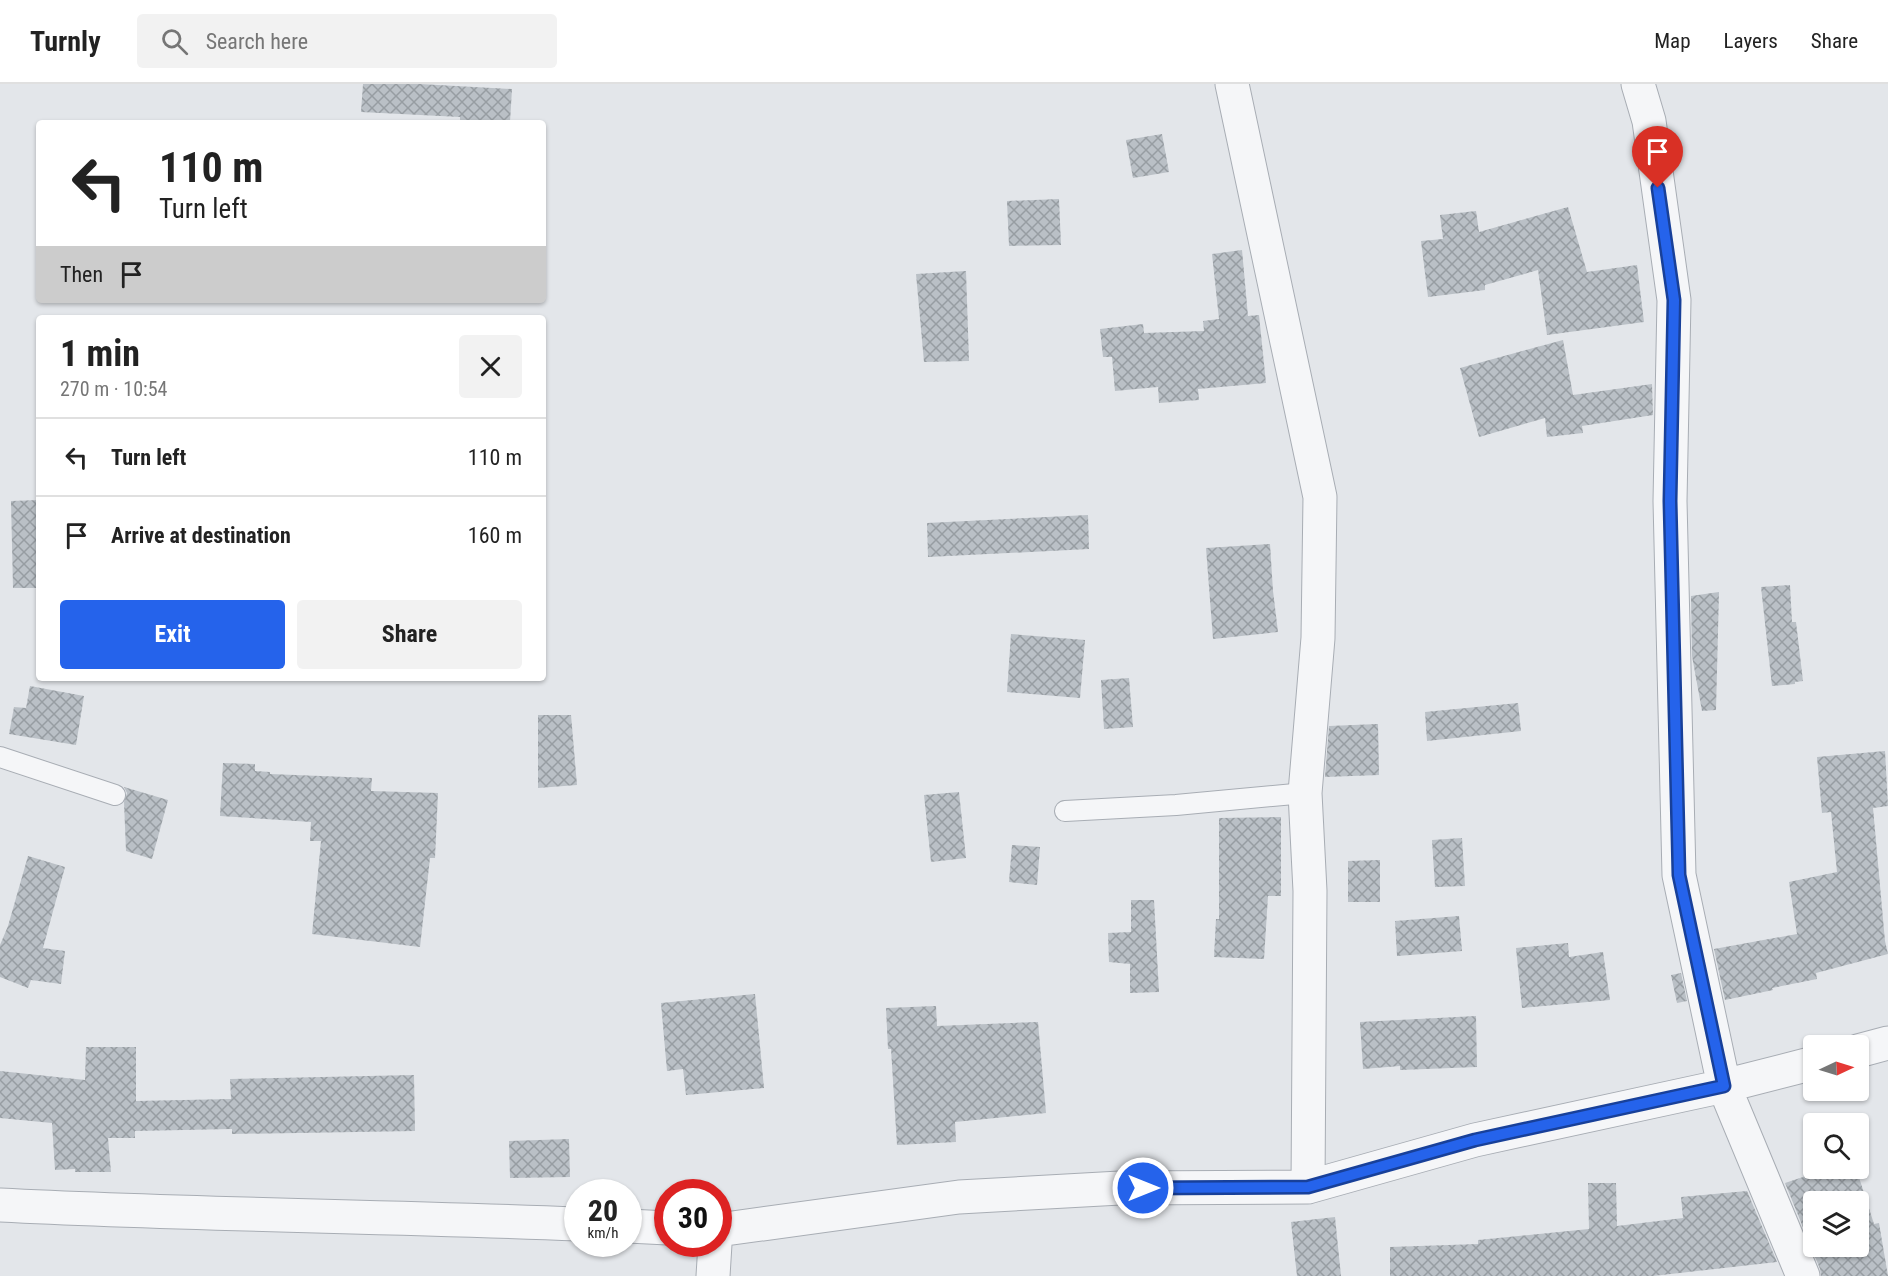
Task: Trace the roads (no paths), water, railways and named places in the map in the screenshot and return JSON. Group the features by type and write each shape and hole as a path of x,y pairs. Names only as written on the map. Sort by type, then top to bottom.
{"street":[{"path":"1232,84 1320,497 1318,638 1305,793 1310,891 1308,1187"},
{"path":"1638,84 1649,121 1674,300 1670,501 1679,875 1724,1086 1803,1276"},
{"path":"1869,1048 1888,1043"},
{"path":"732,1228 959,1197 1120,1188 1308,1187 1475,1140 1724,1086 1803,1066"},
{"path":"0,1204 118,1211 564,1223"},
{"path":"713,1276 714,1257"}],"lane":[{"path":"0,757 115,795"},
{"path":"1065,811 1176,805 1305,793"}]}
